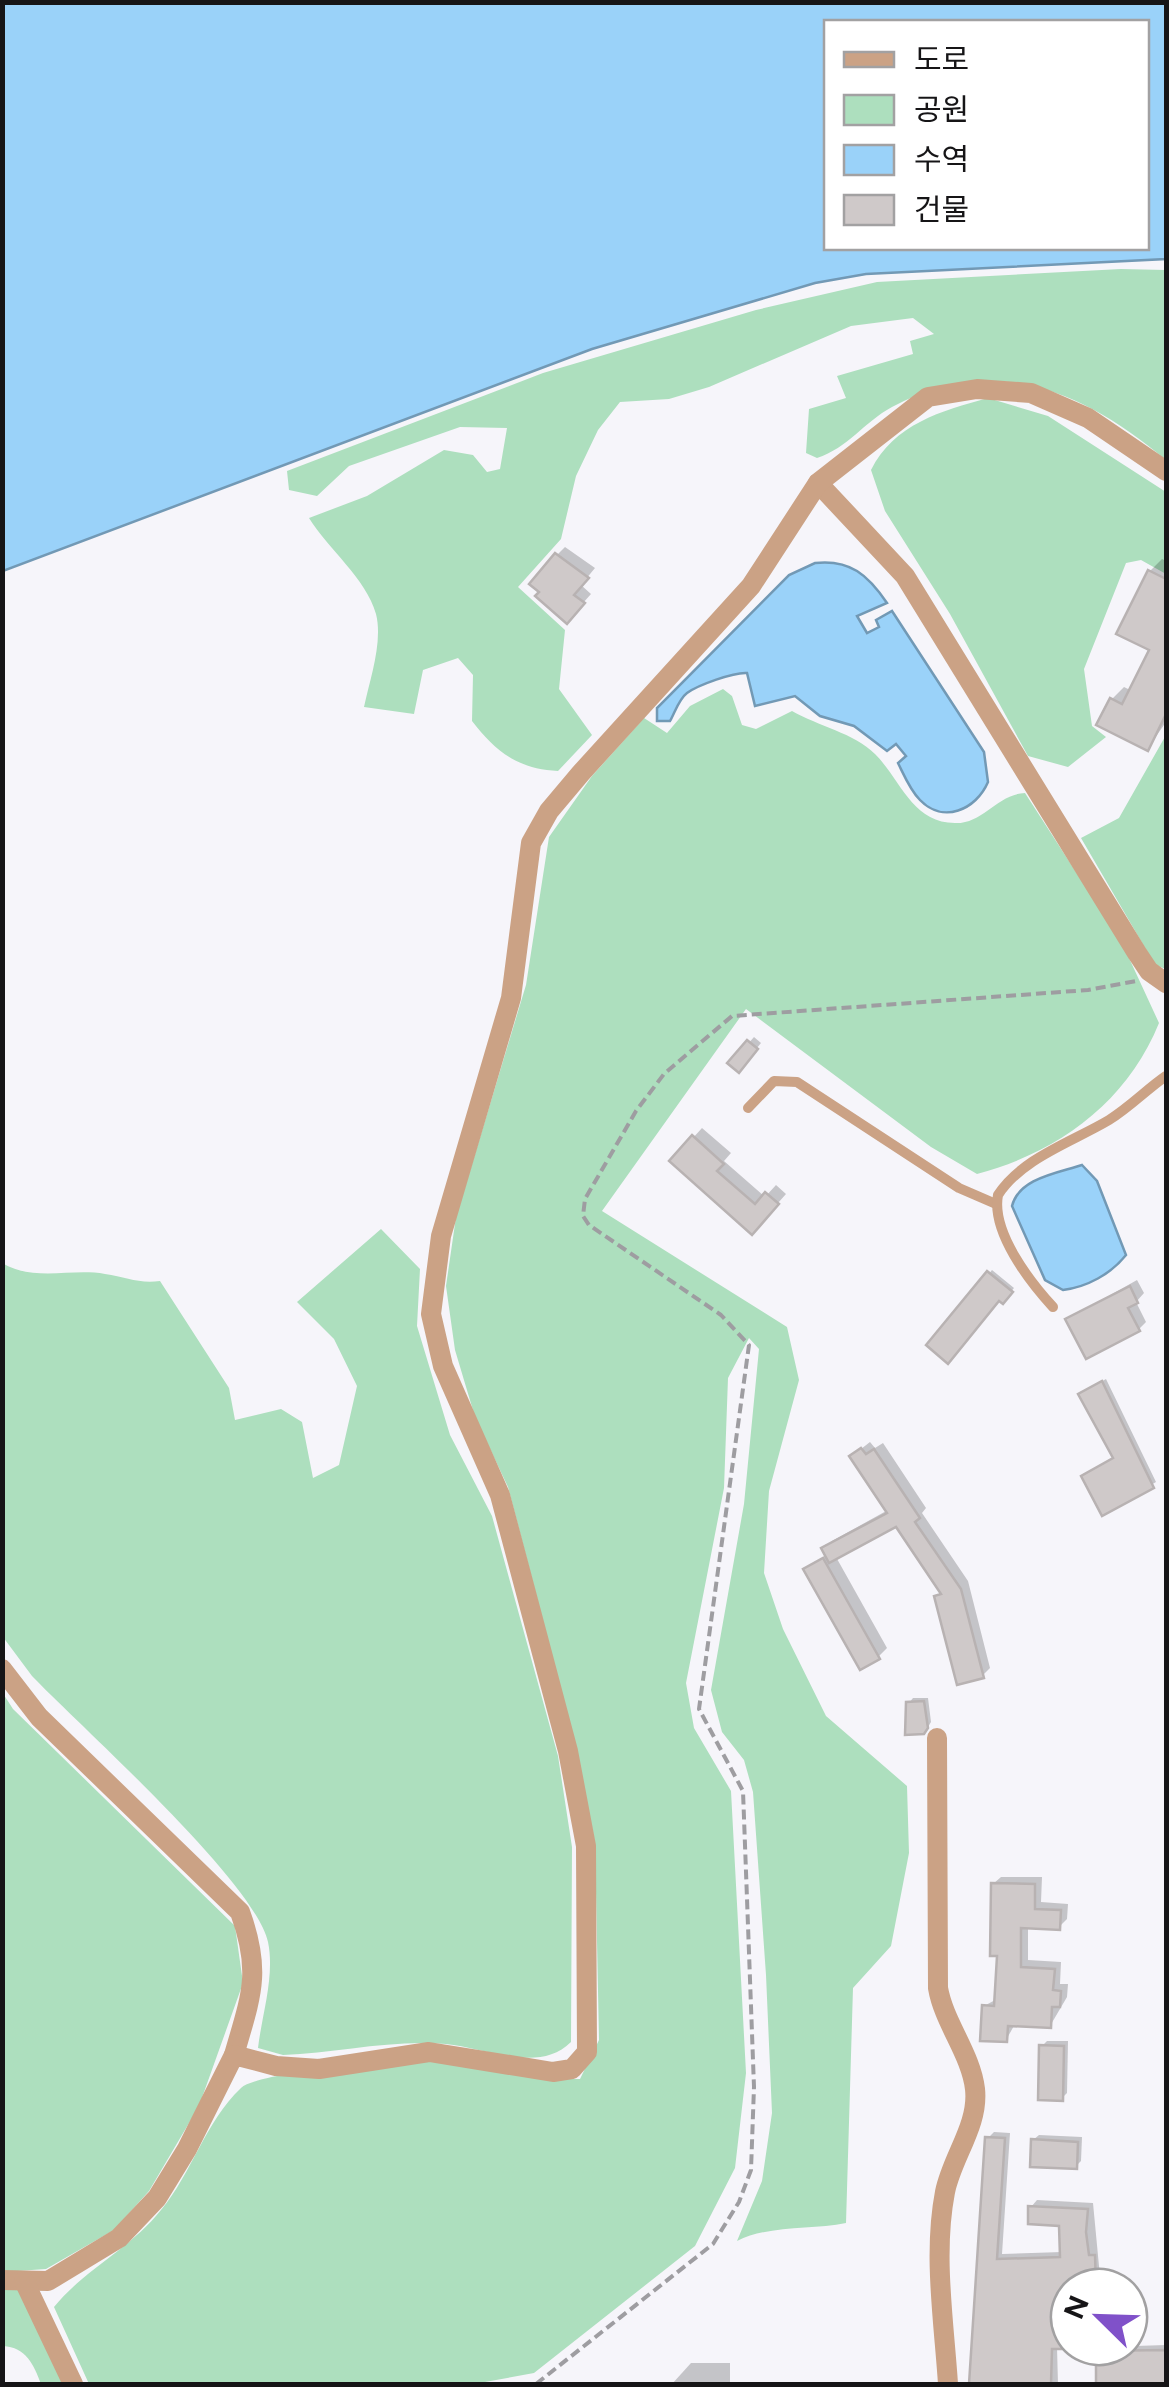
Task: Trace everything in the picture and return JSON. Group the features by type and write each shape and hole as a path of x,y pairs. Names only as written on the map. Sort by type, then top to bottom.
{"street":[{"path":"234,2055 276,2066 319,2069 429,2052 553,2072 572,2069 587,2052 586,1846 568,1751 500,1496 469,1432 431,1314 441,1236 511,998 530,843 548,812 751,586 818,483 928,397 976,389 1032,393 1056,401 1166,471"},
{"path":"818,483 905,576 1137,953 1149,971 1166,983"},
{"path":"2,1669 39,1718 240,1912 254,1951 252,1994 234,2055 188,2149 157,2198 119,2238 48,2281 13,2280"},
{"path":"937,1738 938,1988 942,2010 976,2091 974,2111 945,2190 940,2242 948,2384"},
{"path":"13,2280 74,2384"}],"lane":[{"path":"996,1204 1007,1181 1067,1140 1109,1120 1166,1076"},
{"path":"748,1108 774,1081 797,1082 959,1188 996,1204 1021,1264 1053,1307"}],"path":[{"path":"536,2384 713,2244 740,2202 751,2170 754,2087 742,1791 699,1709 749,1346 721,1315 589,1225 584,1216 585,1199 636,1111 664,1074 732,1016 1088,990 1134,980 1166,983"}],"green space":[{"path":"1166,270 1166,460 1103,415 1070,398 1002,381 966,382 930,391 892,407 838,448 817,458 806,453 809,409 846,398 837,376 913,354 910,341 934,334 913,318 851,326 709,387 669,399 620,402 598,430 576,476 561,539 518,587 565,630 559,689 592,735 558,771 531,767 509,757 481,732 472,721 473,675 458,658 423,670 414,714 364,707 377,648 376,614 364,588 309,518 367,496 444,450 473,455 487,472 500,469 507,428 460,427 349,466 317,496 289,490 287,471 543,373 756,310 877,282"},
{"path":"988,398 1048,416 1166,492 1166,574 1141,560 1126,563 1084,669 1092,726 1106,737 1068,767 1028,756 950,614 885,511 871,470 892,441 906,430 936,414"},
{"path":"723,689 732,696 742,725 756,729 792,711 857,741 875,754 918,808 940,821 965,822 1006,798 1025,793 1123,945 1159,1023 1129,1077 1087,1120 1036,1152 977,1174 931,1147 746,1009 602,1211 787,1327 799,1380 769,1491 764,1573 783,1629 826,1716 907,1786 909,1853 891,1946 853,1988 846,2223 776,2230 737,2241 762,2181 772,2113 766,1975 753,1792 744,1760 722,1732 711,1690 744,1504 759,1349 749,1338 728,1378 724,1488 686,1683 694,1728 731,1791 746,2073 735,2168 695,2246 534,2373 474,2384 89,2384 54,2307 161,2210 218,2116 241,2088 300,2072 413,2062 580,2079 599,2040 595,1843 576,1747 508,1487 475,1417 455,1350 446,1286 456,1217 526,985 549,837 592,776 644,718 667,733 690,706"},
{"path":"1166,735 1166,969 1155,965 1081,838 1119,818"},
{"path":"381,1229 420,1269 417,1326 450,1435 492,1516 558,1756 572,1847 571,2042 544,2056 512,2057 426,2043 283,2055 258,2048 270,1955 256,1915 201,1845 32,1676 3,1637 2,1263 27,1272 92,1273 160,1281 229,1388 235,1420 281,1409 302,1422 313,1478 339,1465 357,1386 334,1339 297,1302"},
{"path":"2,1692 13,1709 235,1926 243,1983 199,2106 149,2191 114,2230 46,2269 3,2272"},
{"path":"3,2286 21,2287 66,2384 41,2384 23,2353 3,2346"}],"water":[{"path":"3,2 1166,3 1166,259 866,274 815,283 592,349 3,571"},
{"path":"815,563 848,567 873,584 887,603 857,616 867,633 879,627 876,620 892,611 984,752 988,782 967,806 948,812 929,807 916,796 898,763 906,756 896,744 887,751 854,726 820,716 795,696 755,706 747,673 692,690 670,721 657,721 657,708 789,575"},
{"path":"1082,1165 1097,1181 1126,1255 1098,1278 1063,1290 1045,1280 1012,1206 1031,1183"}],"building":[{"path":"555,553 589,578 574,595 585,603 567,624 535,596 539,592 529,584"},
{"path":"1148,570 1166,579 1166,714 1148,751 1096,725 1110,698 1122,704 1149,650 1116,634"},
{"path":"747,1040 758,1049 739,1073 727,1063"},
{"path":"692,1135 724,1164 717,1171 755,1204 765,1192 779,1204 752,1235 669,1161"},
{"path":"987,1271 1013,1292 1003,1304 999,1301 948,1364 926,1345"},
{"path":"1130,1286 1138,1303 1128,1308 1140,1331 1086,1359 1065,1319"},
{"path":"1102,1381 1154,1488 1102,1516 1081,1476 1113,1458 1078,1394"},
{"path":"861,1448 866,1454 874,1449 920,1518 915,1522 961,1589 984,1678 957,1685 934,1596 941,1594 896,1527 829,1563 821,1548 887,1513 849,1456"},
{"path":"823,1558 880,1659 860,1670 803,1569"},
{"path":"924,1701 928,1728 924,1734 905,1735 906,1702"},
{"path":"991,1883 1035,1884 1035,1909 1061,1910 1060,1930 1021,1928 1021,1967 1055,1969 1053,1990 1061,1991 1060,2007 1052,2007 1051,2028 1008,2026 1007,2042 980,2041 982,2005 994,2006 997,1956 990,1956"},
{"path":"1039,2045 1064,2046 1063,2101 1038,2100"},
{"path":"985,2137 1005,2138 997,2259 1060,2257 1059,2226 1028,2224 1028,2206 1088,2209 1086,2232 1089,2255 1095,2255 1095,2267 1049,2267 1051,2384 969,2384"},
{"path":"1031,2139 1078,2142 1077,2169 1030,2167"},
{"path":"1149,2350 1166,2350 1166,2384 1096,2384 1096,2367 1149,2367"}]}
